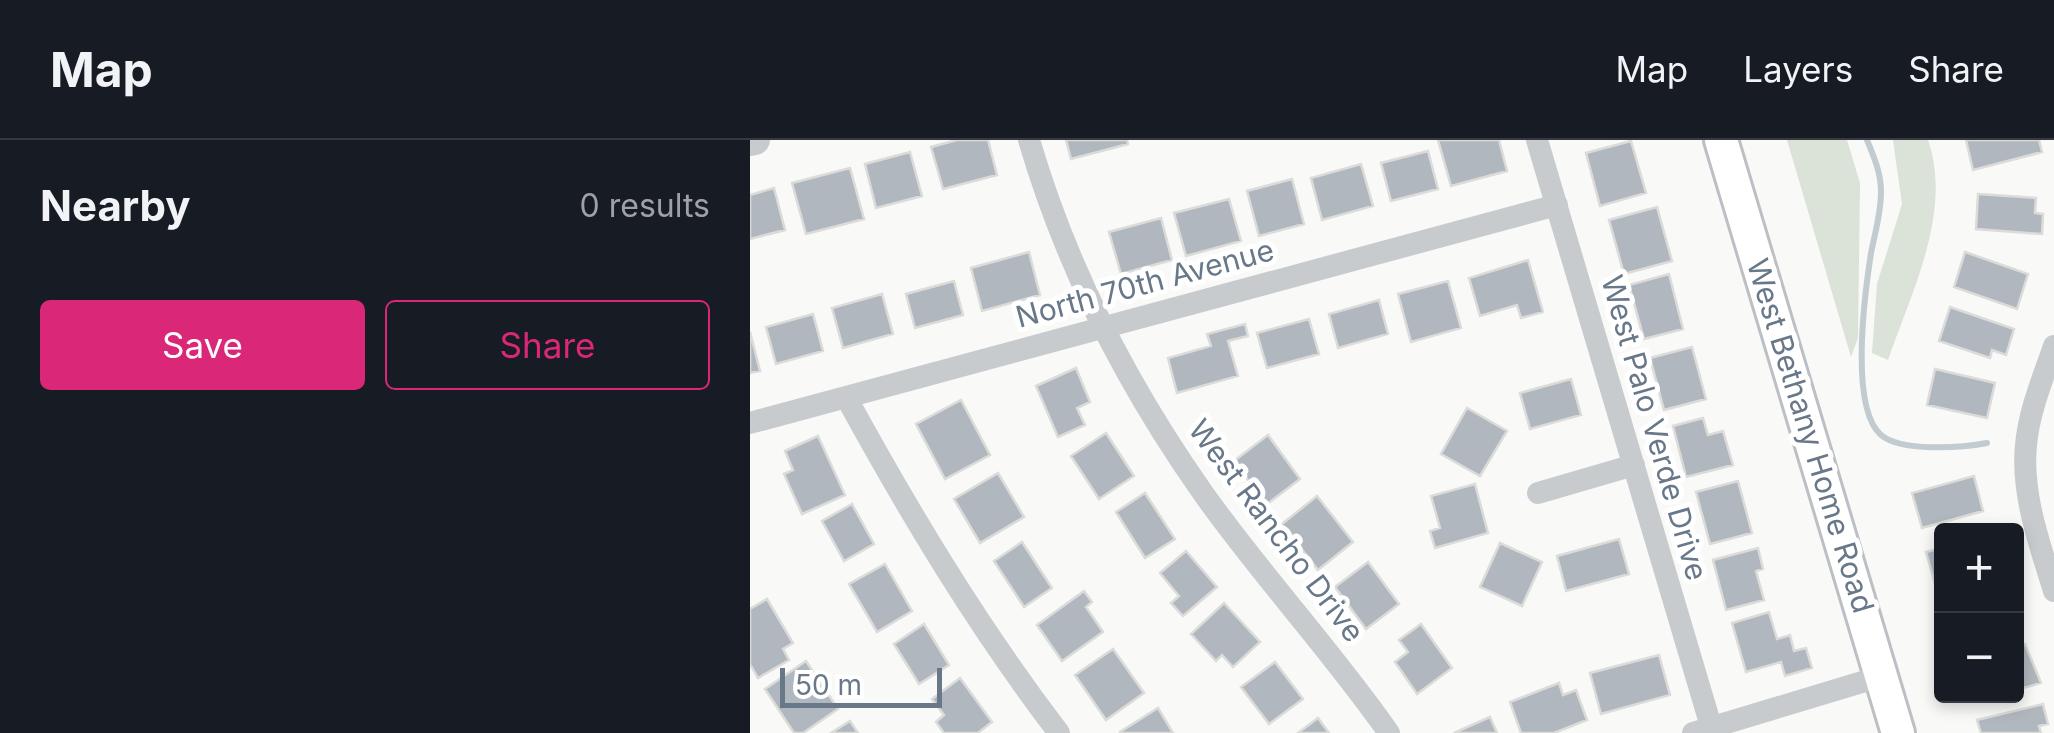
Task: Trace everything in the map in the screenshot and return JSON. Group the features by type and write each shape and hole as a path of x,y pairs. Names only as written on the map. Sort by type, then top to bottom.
{"main road":[{"name":"West Bethany Home Road","path":"1721,140 1898,733"}],"street":[{"name":"West Rancho Drive","path":"1030,140 1069,258 1103,326 1204,494 1389,733"},
{"name":"West Palo Verde Drive","path":"1538,140 1634,465 1706,731"},
{"name":"North 70th Avenue","path":"750,422 1557,205"},
{"path":"2054,346 2034,408 2025,466 2028,499 2054,592"},
{"path":"846,398 921,532 982,628 1059,733"},
{"path":"1538,493 1634,465"},
{"path":"1706,731 1882,676"}],"shaded area":[{"path":"1787,140 1847,140 1860,183 1858,338 1851,357"},
{"path":"1893,140 1928,140 1936,195 1926,252 1888,360 1872,353 1877,284 1902,204"}],"building":[{"path":"957,140 988,140 997,175 943,189 931,147"},
{"path":"1066,140 1127,140 1128,144 1071,159"},
{"path":"1438,140 1499,140 1507,171 1451,186"},
{"path":"1966,140 2039,140 2042,152 1973,170"},
{"path":"1631,141 1646,193 1600,206 1586,153"},
{"path":"1428,151 1438,189 1391,201 1381,163"},
{"path":"910,152 922,196 876,208 865,164"},
{"path":"1361,164 1373,206 1322,220 1311,178"},
{"path":"850,168 864,219 806,234 792,183"},
{"path":"1292,179 1304,224 1259,236 1247,191"},
{"path":"774,188 785,230 750,239 750,195"},
{"path":"1978,194 2036,198 2035,213 2043,214 2042,234 1976,229"},
{"path":"1229,199 1241,241 1186,256 1174,213"},
{"path":"1657,207 1672,261 1624,274 1609,220"},
{"path":"1161,218 1172,260 1121,274 1109,232"},
{"path":"1029,252 1040,295 982,311 971,268"},
{"path":"1965,252 2028,274 2017,309 1954,287"},
{"path":"1528,260 1543,312 1521,318 1517,305 1480,316 1469,278"},
{"path":"1669,274 1683,329 1644,339 1629,285"},
{"path":"954,281 963,315 915,328 906,294"},
{"path":"1448,281 1461,328 1411,342 1398,294"},
{"path":"882,294 893,334 843,348 832,308"},
{"path":"1379,300 1388,334 1338,348 1329,314"},
{"path":"1950,307 2014,329 2006,355 1992,350 1990,358 1939,341"},
{"path":"813,314 823,351 776,364 766,327"},
{"path":"1309,319 1319,354 1267,368 1257,333"},
{"path":"1245,324 1248,336 1228,341 1238,376 1177,393 1168,358 1211,346 1207,334"},
{"path":"750,332 760,371 750,373"},
{"path":"1692,347 1706,399 1664,410 1650,358"},
{"path":"1076,368 1090,402 1077,408 1085,425 1058,437 1036,386"},
{"path":"1935,369 1995,383 1987,418 1927,405"},
{"path":"1571,379 1581,415 1530,429 1520,393"},
{"path":"961,400 990,455 945,479 916,424"},
{"path":"1467,408 1507,431 1480,476 1441,454"},
{"path":"1703,418 1708,435 1723,431 1733,465 1686,477 1673,426"},
{"path":"1106,433 1134,476 1099,499 1071,456"},
{"path":"1268,435 1300,479 1266,505 1234,461"},
{"path":"818,436 845,495 802,514 784,474 793,470 785,451"},
{"path":"998,473 1024,517 980,543 954,499"},
{"path":"1974,476 1983,511 1922,528 1912,493"},
{"path":"1738,481 1752,533 1710,544 1696,492"},
{"path":"1475,484 1488,533 1435,548 1430,531 1440,528 1431,496"},
{"path":"1145,493 1175,539 1145,558 1116,512"},
{"path":"1317,496 1353,542 1318,570 1282,524"},
{"path":"852,504 874,544 844,561 822,521"},
{"path":"1619,539 1629,574 1566,591 1557,556"},
{"path":"1022,542 1052,588 1024,607 994,561"},
{"path":"1500,543 1542,562 1522,606 1480,587"},
{"path":"1758,548 1763,569 1756,571 1764,600 1726,610 1713,560"},
{"path":"1934,550 1934,580 1926,552"},
{"path":"1186,551 1217,587 1183,616 1171,603 1179,596 1160,573"},
{"path":"1368,562 1399,604 1366,629 1335,587"},
{"path":"885,564 912,611 877,632 849,584"},
{"path":"1084,591 1092,602 1086,607 1103,632 1062,661 1037,625"},
{"path":"767,599 793,643 783,649 789,660 758,678 750,664 750,609"},
{"path":"1224,603 1260,642 1233,667 1222,655 1216,661 1191,634"},
{"path":"1769,612 1777,639 1790,635 1794,651 1806,648 1812,668 1785,676 1781,662 1746,672 1732,623"},
{"path":"924,624 949,665 919,684 894,644"},
{"path":"1421,624 1452,668 1417,694 1395,662 1408,652 1399,640"},
{"path":"2024,644 2041,683 2024,688"},
{"path":"1113,649 1144,693 1106,720 1075,675"},
{"path":"1659,655 1670,695 1601,714 1590,673"},
{"path":"806,661 838,709 803,733 794,733 765,689"},
{"path":"1275,662 1303,699 1269,724 1241,687"},
{"path":"960,678 992,722 978,733 944,733 936,722 944,715 932,699"},
{"path":"1559,683 1563,695 1576,690 1587,720 1554,733 1521,733 1510,702"},
{"path":"2043,704 2048,724 2039,726 2041,733 1981,733 1977,720"},
{"path":"1158,708 1173,733 1120,733 1120,732"},
{"path":"1490,717 1497,733 1454,733"},
{"path":"1318,718 1329,733 1298,733"},
{"path":"850,721 858,733 831,733"}],"waterway":[{"path":"1867,140 1881,192 1862,348 1865,400 1871,421 1881,435 1902,444 1947,447 1987,443"}]}
